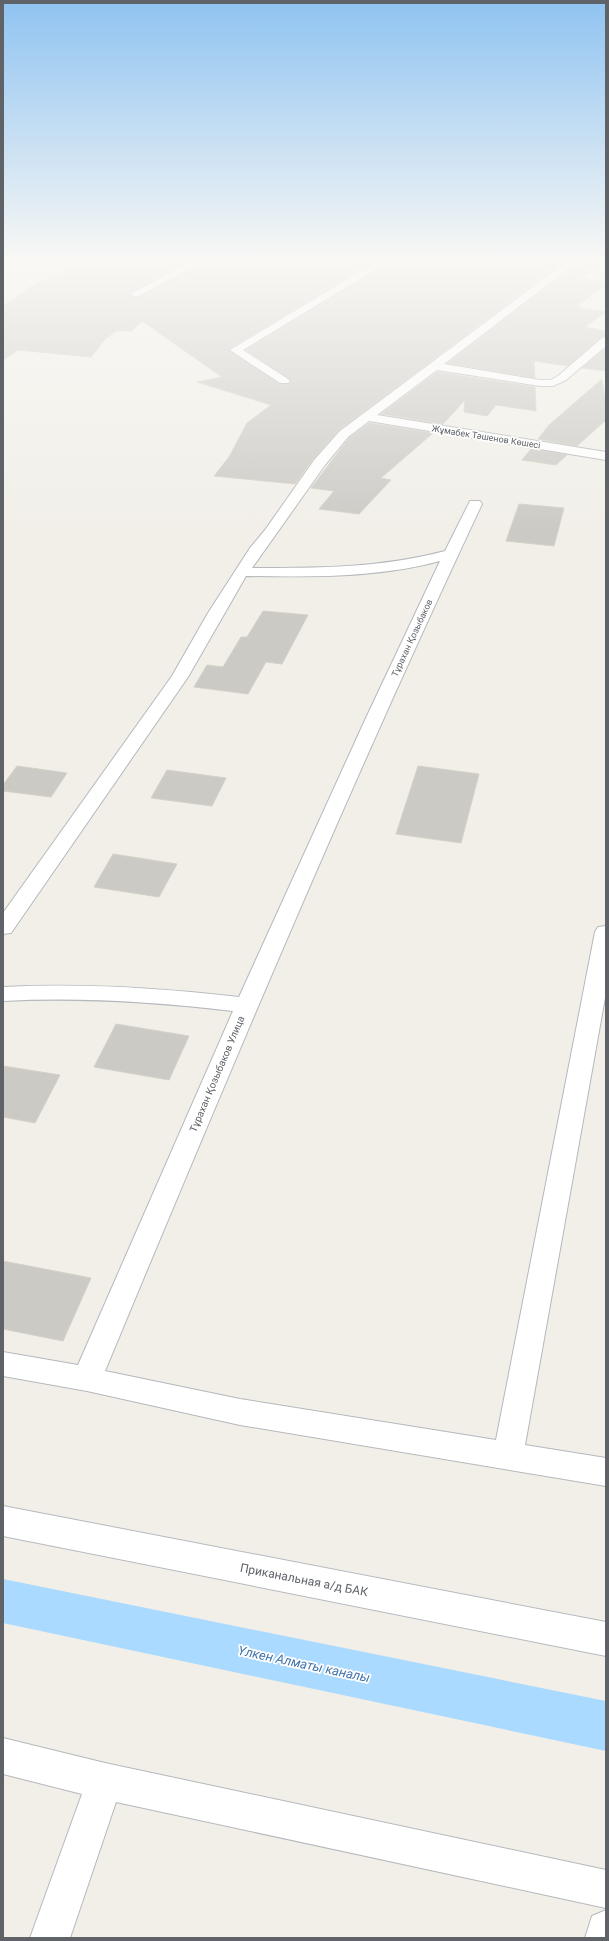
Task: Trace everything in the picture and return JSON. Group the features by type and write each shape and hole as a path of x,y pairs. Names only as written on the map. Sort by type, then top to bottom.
{"street":[{"path":"237,351 284,381"},
{"path":"3,928 180,677 242,572 320,462 344,434 455,351"},
{"path":"435,366 540,383 553,383 562,378 594,351"},
{"name":"Жұмабек Тәшенов Көшесі","path":"366,417 602,452"},
{"name":"Тұрахан Қозыбаков","path":"351,771 475,504"},
{"path":"242,572 320,573 391,568 427,561 451,554"},
{"name":"Тұрахан Қозыбаков Улица","path":"87,1379 246,1005 351,771"},
{"path":"508,1455 606,932"},
{"path":"3,994 28,992 131,993 246,1005"},
{"path":"3,1364 87,1379 240,1412 606,1472"},
{"name":"Приканальная а/д БАК","path":"3,1521 606,1639"},
{"path":"3,1756 105,1781 606,1889"},
{"path":"50,1938 105,1781"},
{"path":"605,1938 606,1930"}],"building":[{"path":"3,351 17,351 3,360"},
{"path":"24,351 96,351 91,357"},
{"path":"184,351 231,351 280,384 288,384 292,381 247,351 445,351 339,430 314,458 295,484 214,476 229,457 247,423 271,405 197,382 222,377"},
{"path":"464,351 586,351 568,366 534,361 535,378 448,363"},
{"path":"603,351 606,351 606,371 582,368"},
{"path":"437,372 535,387 536,411 496,405 487,416 464,412 465,400 443,424 381,414"},
{"path":"602,379 606,406 606,420 577,446 538,439 549,425"},
{"path":"369,423 433,433 381,478 391,480 359,514 319,509 334,491 311,488 349,438"},
{"path":"531,449 567,455 556,465 522,460"},
{"path":"519,504 564,508 554,546 506,541"},
{"path":"263,611 308,615 282,664 266,662 248,694 194,687 207,665 223,667 241,637 247,637"},
{"path":"17,766 67,773 51,797 3,791 3,785"},
{"path":"418,766 479,774 461,843 396,834"},
{"path":"167,770 226,778 212,806 151,798"},
{"path":"113,854 177,864 159,897 94,887"},
{"path":"116,1024 189,1036 169,1080 94,1067"},
{"path":"3,1066 60,1075 35,1123 3,1117"},
{"path":"3,1261 91,1278 63,1341 3,1329"}],"waterway":[{"name":"Үлкен Алматы каналы","path":"3,1601 606,1726"}]}
